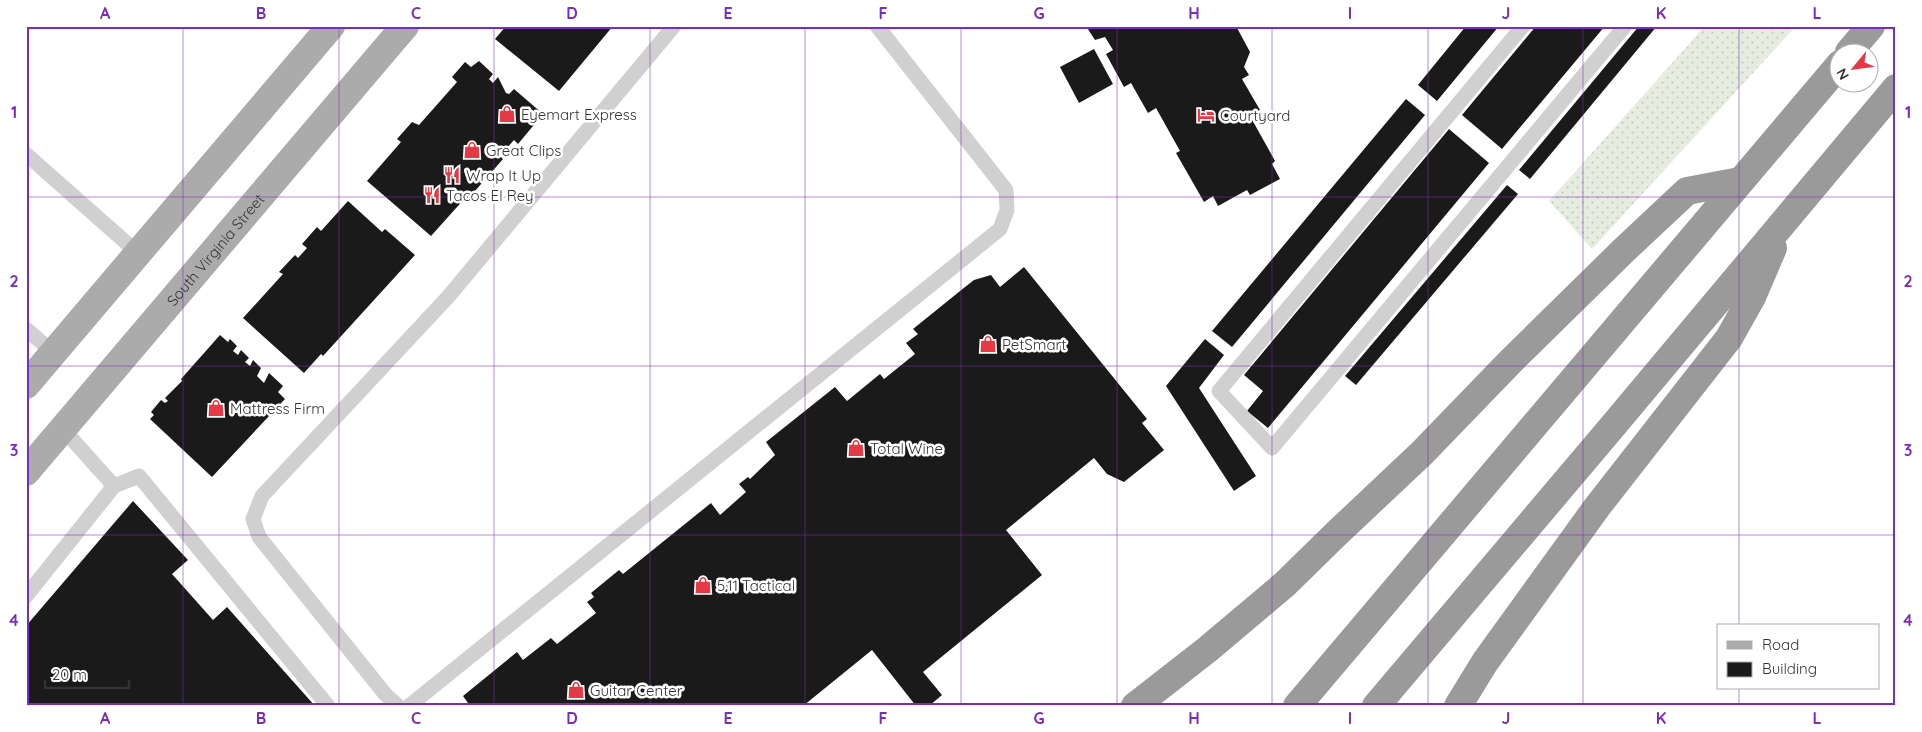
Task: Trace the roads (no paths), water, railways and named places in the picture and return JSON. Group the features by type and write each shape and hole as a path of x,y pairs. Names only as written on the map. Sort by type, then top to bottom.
{"highway":[{"path":"1857,42 1870,26"},
{"path":"1297,706 1830,76"},
{"path":"1376,706 1896,88"},
{"path":"1135,706 1208,649 1285,584 1334,535 1422,453 1517,355 1687,191 1740,182"},
{"path":"1458,706 1485,662 1597,507 1729,338 1752,297 1784,221"}],"main road":[{"path":"26,385 331,26"},
{"name":"South Virginia Street","path":"26,472 405,26"}],"lane":[{"path":"398,706 385,694 259,537 253,519 262,496 448,297 674,26"},
{"path":"409,706 457,665 1000,229 1007,210 1006,190 877,26"},
{"path":"1524,26 1219,391 1272,448 1625,26"},
{"path":"26,154 139,254"},
{"path":"26,330 54,353"},
{"path":"63,428 114,486"},
{"path":"26,596 114,486 139,476 328,706"}],"place":[{"name":"Eyemart Express","path":"507,114"},
{"name":"Courtyard","path":"1206,115"},
{"name":"Great Clips","path":"472,150"},
{"name":"Wrap It Up","path":"452,175"},
{"name":"Tacos El Rey","path":"432,195"},
{"name":"PetSmart","path":"988,344"},
{"name":"Mattress Firm","path":"216,408"},
{"name":"Total Wine","path":"856,448"},
{"name":"5.11 Tactical","path":"703,585"},
{"name":"Guitar Center","path":"576,690"}]}
